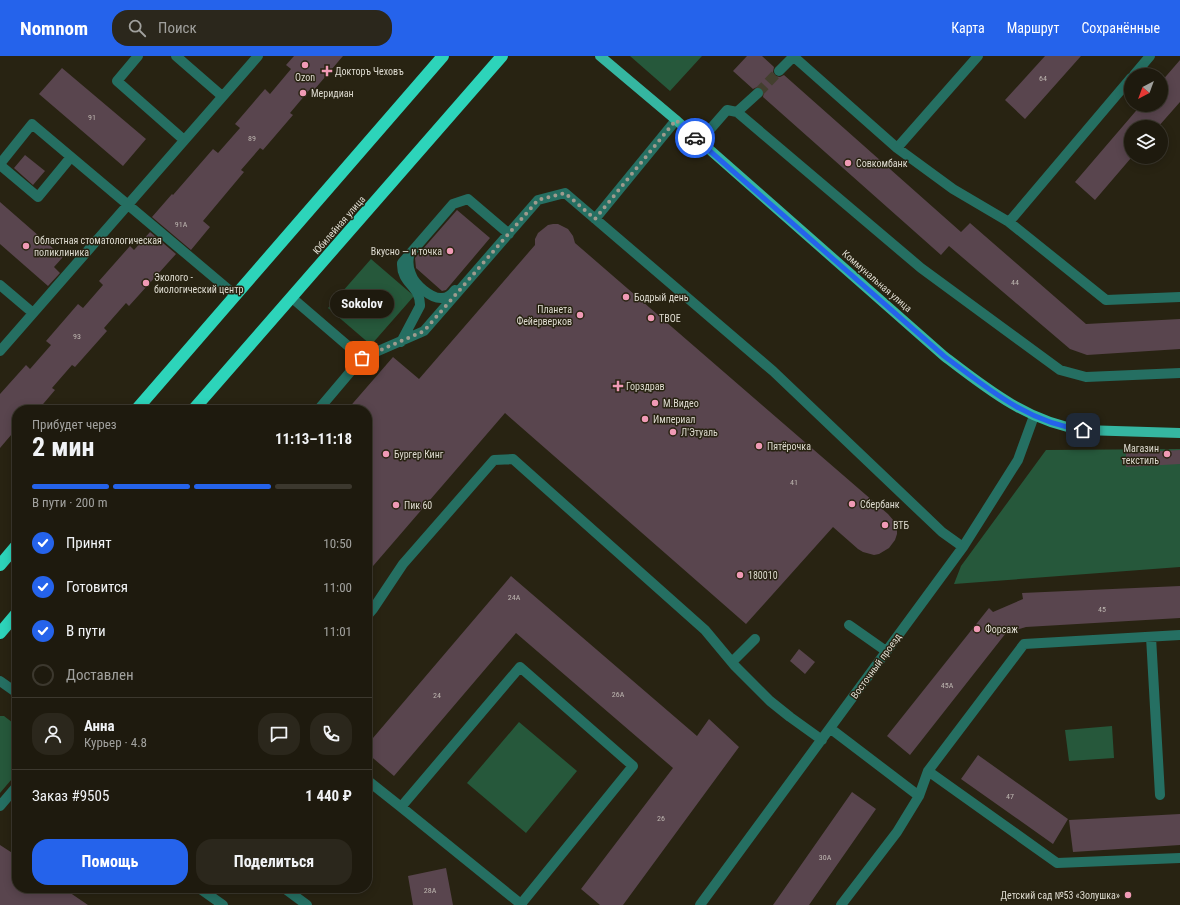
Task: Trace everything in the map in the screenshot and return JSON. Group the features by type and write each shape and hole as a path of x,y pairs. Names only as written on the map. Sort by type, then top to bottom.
{"highway":[{"path":"140,405 443,56"},
{"name":"Юбилейная улица","path":"197,405 502,56"},
{"path":"0,565 12,551"},
{"path":"0,633 12,619"}],"main road":[{"name":"Коммунальная улица","path":"600,56 676,120 699,142 944,356 987,389 1034,416 1057,425 1083,430 1180,433"}],"street":[{"path":"138,56 117,81 184,140"},
{"path":"176,56 222,96"},
{"path":"0,351 258,56"},
{"path":"779,71 793,56 897,148 953,189 1009,222 1106,300 1180,297"},
{"path":"897,148 978,56"},
{"path":"1140,68 1150,56"},
{"path":"1009,222 1124,86"},
{"path":"737,112 758,94"},
{"path":"699,142 727,110 737,112 921,268 1060,370 1086,377 1180,374"},
{"path":"595,219 676,120"},
{"path":"71,157 38,197 0,164 32,124 235,295"},
{"path":"322,405 362,358 424,331 508,232 538,200 565,193 773,371 942,532 963,547"},
{"path":"401,342 420,306 420,300 417,292 404,276 402,263 453,204 468,199 508,232"},
{"path":"409,256 408,265 411,276 420,288 433,296 442,298 450,295 495,244 508,232"},
{"path":"0,285 33,313"},
{"path":"292,297 362,358"},
{"name":"Восточный проезд","path":"700,905 831,729 886,651 963,547 1018,460 1034,416"},
{"path":"372,610 403,564 494,460 513,459 705,630 732,662 770,701 822,740"},
{"path":"849,625 886,651"},
{"path":"840,905 898,832 919,796 928,771 1024,644 1180,635"},
{"path":"1151,637 1160,796"},
{"path":"732,662 755,639"},
{"path":"372,784 521,905 633,766 520,667 401,807"},
{"path":"0,681 12,689"},
{"path":"831,729 919,796"},
{"path":"928,771 1057,863 1180,858"},
{"path":"0,806 12,792"},
{"path":"206,893 223,905"},
{"path":"291,893 307,905"}],"green space":[{"path":"630,56 702,56 670,91"},
{"path":"371,259 414,296 371,345 328,308"},
{"path":"1180,449 1180,567 954,584 961,566 1046,450"},
{"path":"0,716 4,716 12,722 12,779 0,793"},
{"path":"519,722 577,771 526,833 467,783"},
{"path":"1112,726 1114,758 1069,761 1065,730"}],"building":[{"path":"294,56 343,56 314,90 311,88 290,113 293,115 263,150 260,148 241,170 244,172 203,221 210,227 191,250 152,217 213,149 218,153 240,128 235,124 265,89 270,94 291,69 286,65"},
{"path":"747,56 762,56 774,67 773,72 775,76 780,77 784,75 961,232 970,223 1086,324 1180,319 1180,349 1087,355 1070,349 949,246 941,255 763,97 763,88 757,87 753,89 733,71"},
{"path":"1045,56 1081,56 1025,119 1005,100"},
{"path":"1180,60 1180,102 1164,120 1128,120 1135,112 1168,112 1168,74"},
{"path":"62,68 146,139 123,166 39,94"},
{"path":"1124,125 1124,164 1126,164 1095,200 1075,182"},
{"path":"25,155 45,171 33,185 14,168"},
{"name":"Областная стоматологическая поликлиника","path":"0,202 63,257 54,267 60,273 48,286 0,244"},
{"name":"Вкусно — и точка","path":"457,210 490,238 446,290 442,291 416,268 415,258"},
{"name":"Империал","path":"558,224 568,229 573,236 575,243 888,514 897,527 895,540 889,548 879,554 874,555 863,552 833,527 746,624 505,413 372,567 372,405 351,405 393,357 419,379 535,245 535,239 538,233 548,225"},
{"path":"150,232 176,254 129,306 126,303 104,328 107,331 75,367 72,365 52,388 55,390 42,405 12,405 12,434 0,448 0,394 26,365 30,369 51,345 46,341 78,304 83,308 103,285 99,281 130,246 134,250"},
{"path":"1180,450 1180,464 1126,467 1126,453"},
{"path":"511,576 697,736 709,719 739,747 623,905 600,905 581,889 673,768 516,633 394,776 372,757 372,739"},
{"path":"1180,586 1180,618 1026,627 1006,633 910,755 887,736 989,608 993,612 1023,599 1022,593"},
{"path":"799,649 815,662 805,674 790,661"},
{"path":"978,755 1068,819 1053,844 961,779"},
{"path":"852,792 876,809 809,905 773,905"},
{"path":"1180,814 1180,845 1073,852 1069,820"},
{"path":"0,845 12,853 12,893 70,893 88,905 0,905"},
{"path":"446,868 453,905 413,905 408,876"}],"tunnel":[{"path":"758,93 779,71"}],"way so far":[{"path":"362,358 424,331 538,200 565,193 595,219 676,120 695,138"}],"place":[{"name":"Ozon","path":"305,65"},
{"name":"Докторъ Чеховъ","path":"327,71"},
{"name":"Меридиан","path":"303,93"},
{"name":"Совкомбанк","path":"848,163"},
{"name":"Областная стоматологическая поликлиника","path":"26,246"},
{"name":"Вкусно — и точка","path":"450,251"},
{"name":"Эколого - биологический центр","path":"146,283"},
{"name":"Бодрый день","path":"626,297"},
{"name":"Планета Фейерверков","path":"580,315"},
{"name":"ТВОЕ","path":"651,318"},
{"name":"Sokolov","path":"362,358"},
{"name":"Горздрав","path":"618,386"},
{"name":"М.Видео","path":"655,403"},
{"name":"Империал","path":"645,419"},
{"name":"Л'Этуаль","path":"673,432"},
{"name":"Пятёрочка","path":"759,446"},
{"name":"Бургер Кинг","path":"386,454"},
{"name":"Магазин текстиль","path":"1167,454"},
{"name":"Сбербанк","path":"852,504"},
{"name":"Пик 60","path":"396,505"},
{"name":"ВТБ","path":"885,525"},
{"name":"180010","path":"740,575"},
{"name":"Форсаж","path":"977,629"},
{"name":"Детский сад №53 «Золушка»","path":"1128,895"}],"route":[{"path":"695,138 944,356 987,389 1034,416 1057,425 1083,430"}]}
